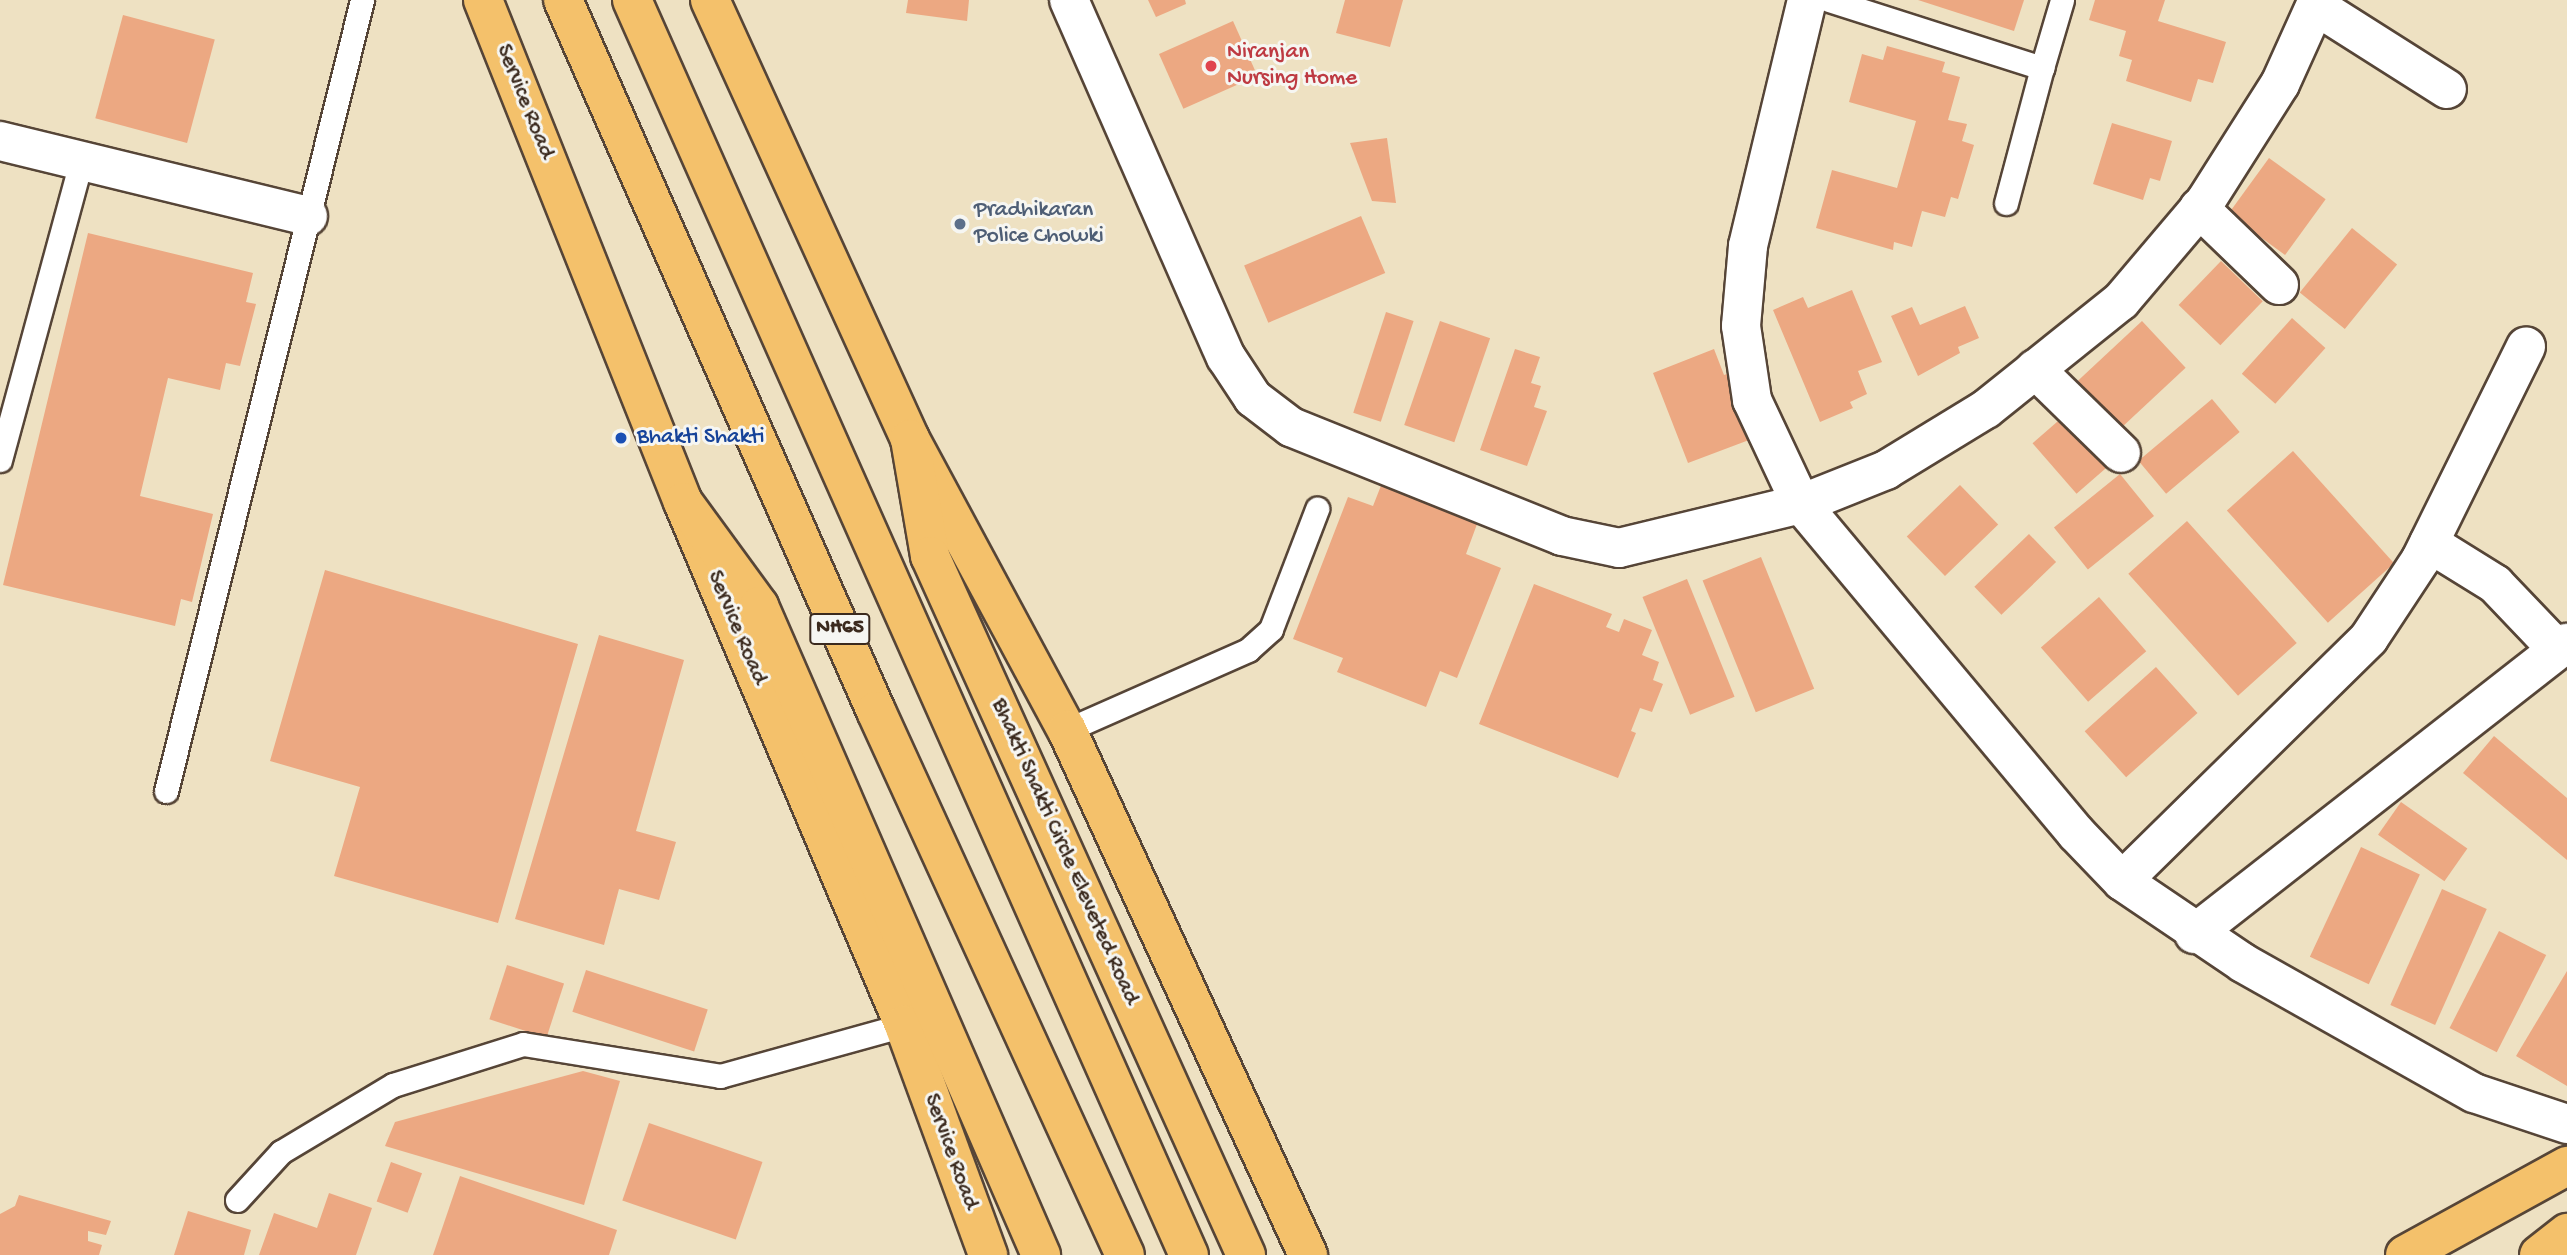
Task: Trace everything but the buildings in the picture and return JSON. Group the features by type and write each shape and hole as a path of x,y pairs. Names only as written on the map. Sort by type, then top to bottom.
{"main road":[{"name":"Service Road","path":"483,0 683,502 904,1025 988,1255"},
{"name":"NH65","path":"563,0 876,711 1125,1255"},
{"name":"NH65","path":"632,0 1189,1255"},
{"path":"710,0 910,439 1067,730 1308,1255"},
{"name":"Bhakti Shakti Circle Eleveted Road","path":"910,439 930,556 1246,1255"},
{"path":"683,502 759,606 1041,1255"},
{"path":"2405,1255 2567,1166"},
{"path":"2539,1255 2567,1233"}],"street":[{"path":"1069,0 1226,357 1253,398 1291,427 1562,536 1619,548 1801,503 1886,470 1986,409 2121,301 2199,208 2280,84 2317,3 2447,89"},
{"path":"1807,0 1748,246 1741,326 1752,400 1801,503 2076,833 2122,881 2194,933 2474,1093 2567,1124"},
{"path":"0,141 308,216"},
{"path":"2199,208 2279,285"},
{"path":"2122,881 2369,638 2429,543 2526,347"},
{"path":"2035,369 2121,453"},
{"path":"2194,933 2561,645 2495,584 2429,543"}],"lane":[{"path":"166,791 362,0"},
{"path":"1829,0 2042,68"},
{"path":"2006,203 2062,0"},
{"path":"0,460 81,161"},
{"path":"1067,730 1248,650 1271,629 1317,509"},
{"path":"237,1200 281,1152 393,1085 523,1044 720,1076 904,1025"}],"place":[{"name":"Niranjan Nursing Home","path":"1211,66"},
{"name":"Pradhikaran Police Chowki","path":"960,224"},
{"name":"Bhakti Shakti","path":"621,438"}]}
